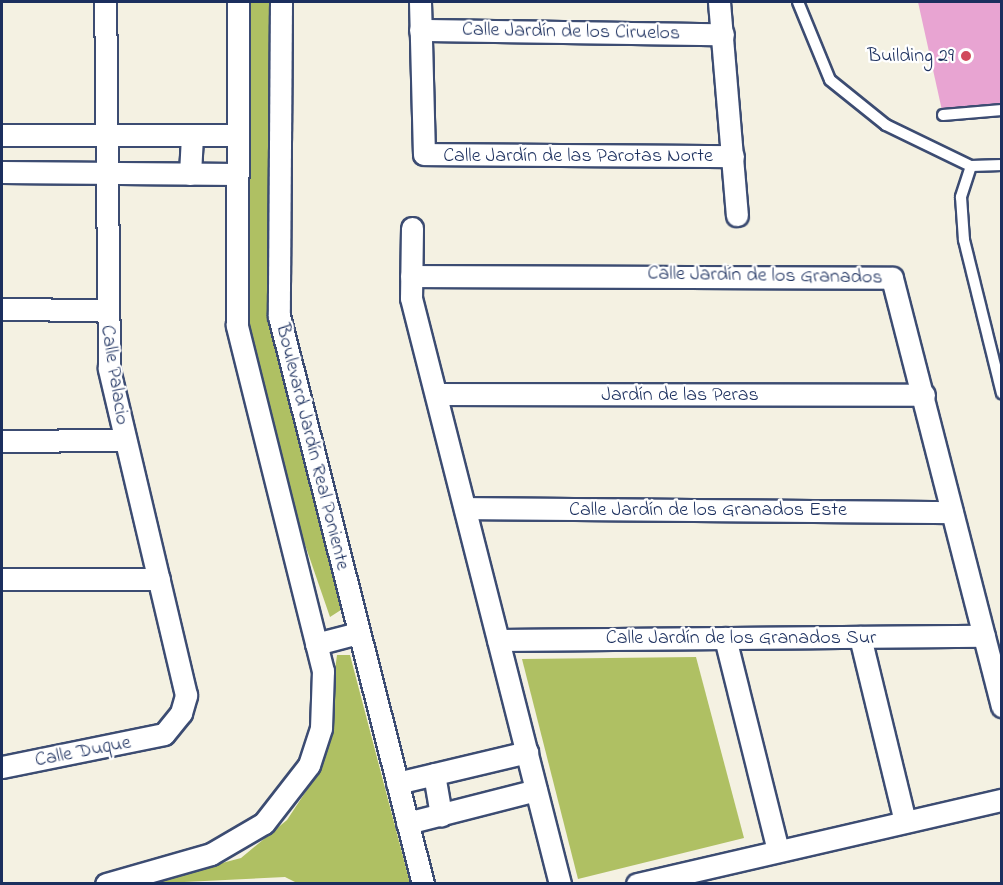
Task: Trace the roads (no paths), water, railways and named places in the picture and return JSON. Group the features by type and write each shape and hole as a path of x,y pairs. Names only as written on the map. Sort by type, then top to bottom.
{"street":[{"name":"Calle Palacio","path":"105,2 104,310 109,368 124,440 186,695 181,713 164,734"},
{"path":"106,884 239,841 291,793 321,728 325,699 316,644 237,325 238,2"},
{"name":"Boulevard Jardín Real Poniente","path":"281,2 279,316 423,884"},
{"path":"420,2 420,30"},
{"path":"719,2 737,216"},
{"name":"Calle Jardín de los Ciruelos","path":"420,30 723,34"},
{"name":"Calle Jardín de las Parotas Norte","path":"420,30 424,154 733,156"},
{"path":"2,135 237,135"},
{"path":"190,174 192,135"},
{"path":"2,172 237,174"},
{"path":"412,228 411,298 560,884"},
{"name":"Calle Jardín de los Granados","path":"411,276 880,274 892,278 898,290 1002,706"},
{"path":"2,309 104,310"},
{"name":"Jardín de las Peras","path":"436,394 924,395"},
{"path":"2,441 124,440"},
{"name":"Calle Jardín de los Granados Este","path":"465,508 952,512"},
{"path":"2,579 159,579"},
{"path":"316,644 358,633"},
{"name":"Calle Jardín de los Granados Sur","path":"498,640 984,636"},
{"path":"860,637 905,822"},
{"path":"725,638 778,851"},
{"name":"Calle Duque","path":"2,767 164,734"},
{"path":"397,783 527,752"},
{"path":"434,774 441,815"},
{"path":"407,823 536,790"},
{"path":"637,884 1002,800"}],"lane":[{"path":"798,2 830,80 886,125 971,166 1002,165"},
{"path":"943,115 1002,110"},
{"path":"971,166 961,197 964,240 1002,393"}],"place":[{"name":"Building 29","path":"966,56"}]}
